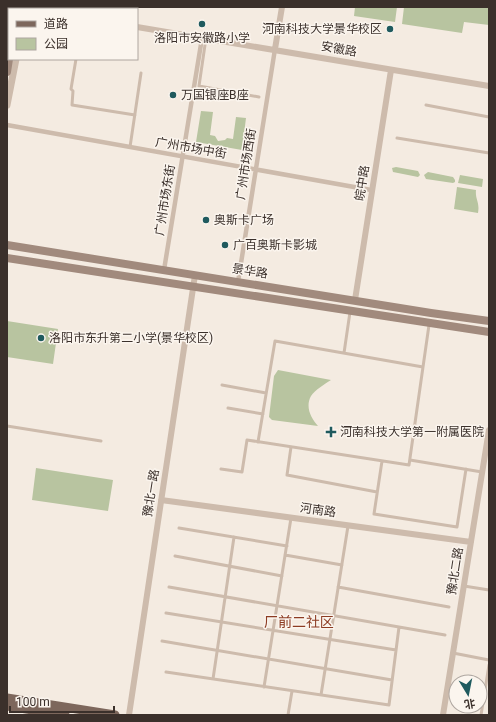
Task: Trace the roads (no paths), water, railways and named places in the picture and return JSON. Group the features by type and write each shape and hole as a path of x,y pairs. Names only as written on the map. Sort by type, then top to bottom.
{"main road":[{"path":"7,72 9,60"},
{"name":"景华路","path":"7,244 489,321"},
{"name":"景华路","path":"7,258 489,332"},
{"path":"7,698 115,715"},
{"path":"7,706 65,715"}],"street":[{"path":"275,50 282,7"},
{"name":"安徽路","path":"138,27 489,86"},
{"name":"广州市场东街","path":"164,270 204,38"},
{"name":"广州市场西街","path":"238,282 275,50"},
{"path":"7,105 16,60"},
{"name":"皖中路","path":"355,300 371,190 391,70"},
{"name":"广州市场中街","path":"7,125 371,190"},
{"name":"豫北一路","path":"129,715 195,275"},
{"name":"豫北二路","path":"443,715 489,430"},
{"name":"河南路","path":"161,500 471,542"}],"lane":[{"path":"204,38 199,86 259,97"},
{"path":"76,60 71,89 73,92 72,105 135,115"},
{"path":"130,147 141,73"},
{"path":"426,105 489,117"},
{"path":"397,138 489,153"},
{"path":"344,353 350,310"},
{"path":"220,469 242,472 247,440 409,465 430,323"},
{"path":"258,442 275,342 423,367"},
{"path":"222,385 266,393"},
{"path":"228,408 263,414"},
{"path":"7,426 101,441"},
{"path":"291,447 287,475 377,492"},
{"path":"410,460 482,472"},
{"path":"382,461 374,514 457,527 466,469"},
{"path":"264,687 291,518"},
{"path":"321,695 348,526"},
{"path":"179,528 287,546"},
{"path":"213,679 234,538"},
{"path":"286,555 342,565"},
{"path":"175,556 282,576"},
{"path":"169,586 445,635"},
{"path":"464,586 489,590"},
{"path":"338,587 449,607"},
{"path":"166,613 396,650"},
{"path":"166,672 389,705 399,627"},
{"path":"162,641 392,680"},
{"path":"453,653 489,660"},
{"path":"488,675 489,665"},
{"path":"288,715 292,691"}],"place":[{"name":"洛阳市安徽路小学","path":"202,24"},
{"name":"河南科技大学景华校区","path":"390,29"},
{"name":"万国银座B座","path":"173,95"},
{"name":"奥斯卡广场","path":"206,220"},
{"name":"广百奥斯卡影城","path":"225,245"},
{"name":"洛阳市东升第二小学(景华校区)","path":"41,338"},
{"name":"河南科技大学第一附属医院","path":"331,432"}],"district":[{"name":"厂前二社区","path":"299,622"}]}
